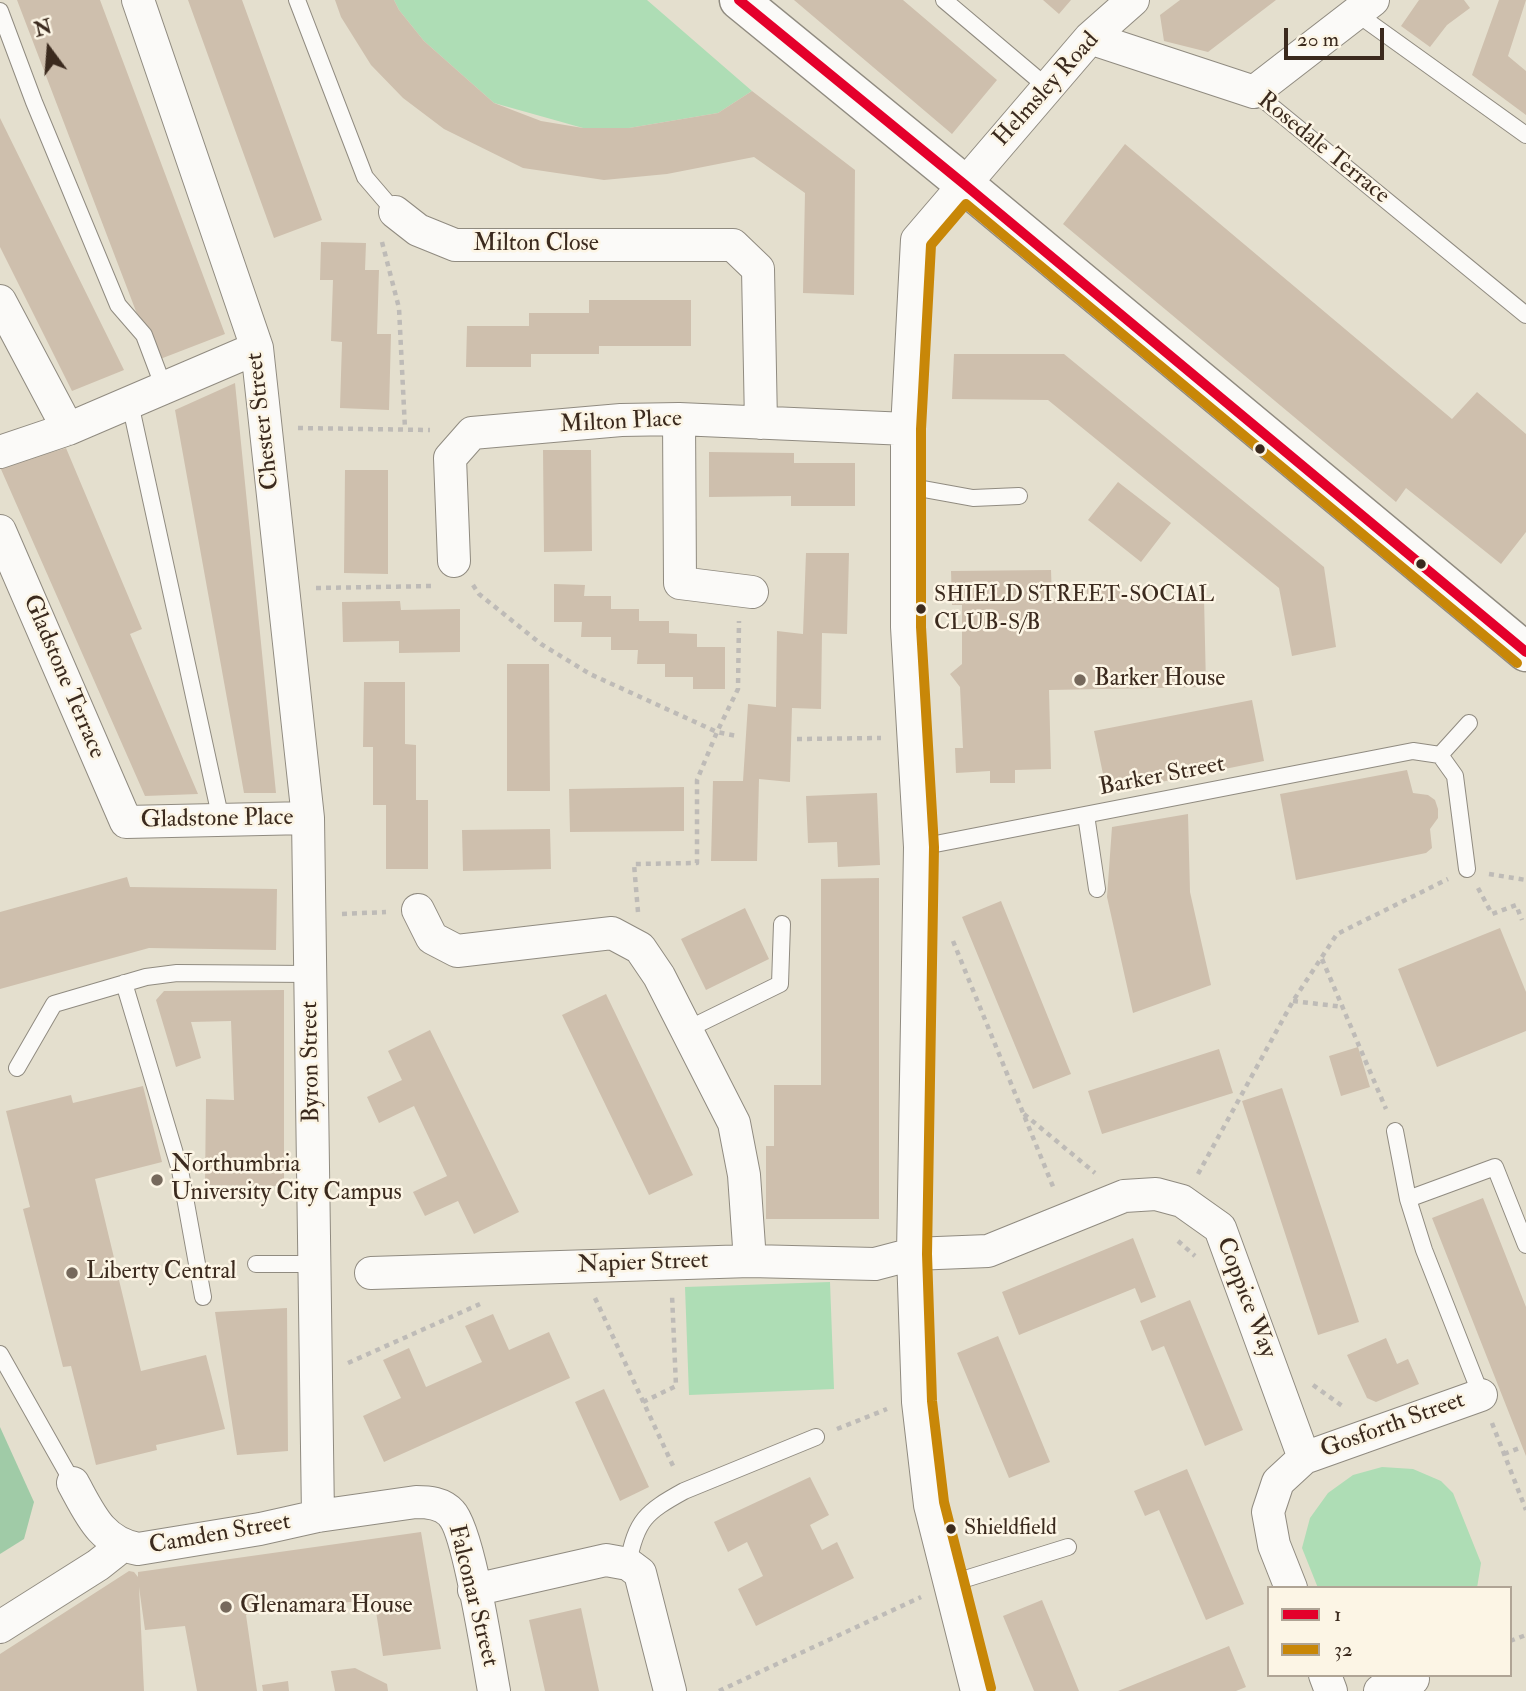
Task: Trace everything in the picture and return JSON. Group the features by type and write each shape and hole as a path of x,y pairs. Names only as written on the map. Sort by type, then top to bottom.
{"main road":[{"path":"739,0 1526,652"}],"street":[{"name":"Chester Street","path":"138,0 257,348 309,818"},
{"name":"Helmsley Road","path":"977,1691 930,1505 918,1396 914,1254 920,847 907,627 907,429 917,240 1090,38 1133,0"},
{"path":"1254,92 1364,7"},
{"name":"Rosedale Terrace","path":"1090,38 1254,92"},
{"name":"Milton Close","path":"387,220 455,245 733,245 758,269 761,423"},
{"path":"0,301 68,429"},
{"path":"0,452 68,429 257,348"},
{"path":"679,419 680,583 746,591"},
{"name":"Milton Place","path":"472,433 621,420 679,419 907,429"},
{"path":"450,573 450,458 472,433"},
{"name":"Gladstone Terrace","path":"0,531 126,822"},
{"name":"Gladstone Place","path":"126,822 309,818"},
{"name":"Byron Street","path":"309,818 317,1517"},
{"path":"418,910 432,938 457,951 612,933 640,948 659,976 734,1123 744,1175 750,1261"},
{"name":"Coppice Way","path":"914,1254 988,1251 1124,1196 1156,1194 1182,1201 1220,1228 1304,1458"},
{"name":"Napier Street","path":"371,1273 750,1261 875,1264 914,1254"},
{"name":"Gosforth Street","path":"1304,1458 1481,1395"},
{"path":"1290,1586 1274,1545 1268,1512 1278,1482 1304,1458"},
{"name":"Camden Street","path":"73,1483 92,1517 108,1536 122,1546 138,1549 260,1530 317,1517"},
{"name":"Falconar Street","path":"317,1517 416,1502 432,1502 452,1514 458,1524 474,1590 494,1691"},
{"name":"Camden Street","path":"0,1627 78,1578 122,1546"},
{"path":"474,1590 606,1560 628,1564 640,1573 670,1691"},
{"path":"1380,1691 1413,1679"}],"lane":[{"name":"Milton Close","path":"297,0 365,177 387,220"},
{"path":"944,0 1047,87"},
{"path":"1364,7 1526,135"},
{"path":"0,11 34,102 118,305 144,335 164,388"},
{"name":"Rosedale Terrace","path":"1254,92 1526,315"},
{"path":"130,402 221,820"},
{"path":"907,486 973,498 1018,496"},
{"path":"1467,869 1455,776 1440,755 1469,723"},
{"name":"Barker Street","path":"920,847 1413,751 1440,755"},
{"path":"1086,815 1097,889"},
{"path":"686,1030 780,984 782,924"},
{"path":"17,1068 54,1004 124,983 177,973 310,974"},
{"path":"124,983 180,1170 203,1297"},
{"path":"1395,1130 1408,1199 1424,1250 1481,1395"},
{"path":"1408,1199 1495,1167 1526,1245"},
{"path":"256,1264 314,1264"},
{"path":"0,1354 73,1483"},
{"path":"628,1564 632,1541 639,1525 651,1512 684,1491 816,1437"},
{"path":"949,1584 1068,1547"}],"path":[{"path":"387,220 399,308 405,429"},
{"path":"266,427 472,433"},
{"path":"284,588 450,573 541,643 590,674 717,732 737,736"},
{"path":"640,948 634,864 697,863 697,780 738,689 746,591"},
{"path":"797,739 914,737"},
{"path":"1182,1201 1293,1002 1337,934 1467,869 1526,880"},
{"path":"1492,914 1516,905 1522,920"},
{"path":"310,916 418,910"},
{"path":"951,936 1066,1219"},
{"path":"1321,958 1395,1130"},
{"path":"1293,1002 1344,1007"},
{"path":"1023,1113 1124,1196"},
{"path":"1175,1239 1205,1264"},
{"path":"643,1402 676,1386 670,1263"},
{"path":"580,1266 684,1491"},
{"path":"315,1378 487,1300"},
{"path":"1311,1384 1379,1432"},
{"path":"1481,1395 1526,1510"},
{"path":"816,1437 918,1396"},
{"path":"1504,1454 1522,1447"},
{"path":"719,1691 949,1584"}],"green space":[{"path":"394,0 647,0 752,91 718,113 629,128 583,128 494,103 424,41"},
{"path":"830,1282 834,1389 689,1395 685,1287"},
{"path":"0,1427 34,1502 24,1539 0,1554"},
{"path":"1382,1467 1413,1469 1441,1481 1453,1493 1481,1563 1477,1586 1317,1586 1302,1548 1310,1518 1328,1493 1353,1475"}],"building":[{"path":"17,0 100,0 225,334 155,361"},
{"path":"188,0 242,0 322,220 274,238"},
{"path":"335,0 394,0 424,41 494,103 541,121 583,128 629,128 718,113 752,91 855,170 854,295 803,293 805,193 754,157 667,174 604,180 523,168 444,129 403,98 371,65 341,17"},
{"path":"794,0 903,0 997,80 952,134"},
{"path":"1043,0 1071,0 1059,14"},
{"path":"1180,0 1276,0 1208,52 1164,41 1160,15"},
{"path":"1419,0 1464,0 1470,8 1447,25 1430,47 1401,26"},
{"path":"1499,0 1526,0 1508,56 1526,71 1526,115 1472,75"},
{"path":"0,118 124,370 72,391 0,247"},
{"path":"1125,144 1452,419 1477,392 1526,434 1526,532 1501,564 1406,488 1396,502 1063,224"},
{"path":"321,242 366,243 365,270 379,270 377,334 391,334 389,410 340,408 342,342 331,341 333,280 320,280"},
{"path":"589,300 691,300 691,346 599,346 599,354 531,354 531,367 466,367 467,326 529,326 529,313 589,313"},
{"path":"954,354 1064,354 1324,567 1336,647 1292,656 1279,588 1048,400 952,399"},
{"path":"235,383 276,793 244,793 175,410"},
{"path":"66,448 142,629 130,634 198,794 145,796 0,467"},
{"path":"543,450 591,450 592,551 544,552"},
{"path":"709,452 794,453 794,463 855,463 855,506 791,506 791,496 709,497"},
{"path":"345,470 388,470 388,574 344,573"},
{"path":"1118,482 1171,523 1141,562 1088,520"},
{"path":"806,553 849,553 847,634 822,633 821,709 792,708 790,782 759,779 757,861 711,861 713,781 743,781 748,704 776,707 777,631 803,634"},
{"name":"Barker House","path":"1051,570 1052,599 1087,598 1087,588 1120,588 1120,599 1204,597 1206,687 1049,690 1051,769 1015,770 1015,783 990,783 990,771 956,773 955,748 963,748 960,687 950,674 962,664 962,605 952,605 951,571"},
{"path":"554,584 585,585 584,596 611,596 611,609 639,609 639,621 669,621 669,633 697,634 697,647 725,647 725,689 693,689 693,677 665,677 665,664 637,664 638,650 611,650 611,637 581,637 582,622 554,622"},
{"path":"400,601 401,610 460,609 460,652 399,653 399,641 343,642 342,602"},
{"path":"507,664 549,664 550,791 507,791"},
{"path":"364,682 405,682 405,744 416,745 416,800 428,800 428,869 386,869 386,805 373,805 373,747 363,747"},
{"path":"1252,700 1264,761 1107,793 1094,731"},
{"path":"1407,770 1413,793 1428,795 1435,800 1438,809 1438,818 1430,829 1432,848 1426,853 1296,880 1280,794"},
{"path":"684,787 684,831 570,832 569,789"},
{"path":"877,793 880,865 838,867 837,842 808,843 806,796"},
{"path":"1188,814 1190,892 1211,985 1133,1013 1107,897 1112,827"},
{"path":"550,829 551,869 463,871 462,830"},
{"path":"127,877 130,887 277,889 276,950 149,948 0,989 0,912"},
{"path":"879,878 879,1219 766,1219 766,1146 774,1146 774,1085 821,1085 821,879"},
{"path":"1001,901 1071,1074 1033,1089 962,917"},
{"path":"745,908 769,959 706,990 681,939"},
{"path":"1500,928 1526,992 1526,1031 1437,1067 1398,969"},
{"path":"284,990 284,1186 205,1185 206,1099 234,1100 231,1021 191,1022 201,1058 176,1067 156,1000 164,991"},
{"path":"606,994 693,1175 649,1195 562,1015"},
{"path":"430,1030 519,1212 474,1234 458,1201 425,1216 413,1192 447,1176 414,1106 379,1123 367,1097 402,1080 388,1051"},
{"path":"1358,1047 1370,1087 1341,1096 1329,1056"},
{"path":"1219,1049 1233,1093 1102,1134 1088,1091"},
{"name":"Liberty Central","path":"143,1086 162,1162 95,1179 116,1266 103,1269 106,1279 118,1276 141,1371 206,1355 225,1429 156,1445 157,1450 96,1465 71,1366 63,1367 23,1209 30,1207 6,1111 71,1095 73,1103"},
{"path":"1282,1088 1359,1322 1318,1335 1242,1101"},
{"path":"1483,1198 1526,1307 1526,1456 1432,1218"},
{"path":"1133,1238 1156,1297 1141,1303 1135,1288 1019,1335 1002,1292"},
{"path":"1190,1300 1243,1430 1205,1446 1164,1346 1152,1351 1140,1321"},
{"path":"287,1308 288,1451 237,1455 215,1312"},
{"path":"493,1314 509,1350 549,1332 570,1378 384,1462 363,1416 401,1398 383,1360 409,1348 426,1387 482,1362 465,1326"},
{"path":"998,1336 1050,1462 1009,1478 957,1353"},
{"path":"1386,1338 1397,1364 1408,1359 1419,1384 1376,1402 1367,1398 1347,1355"},
{"path":"604,1389 649,1487 620,1501 575,1402"},
{"path":"1187,1469 1244,1604 1206,1620 1159,1510 1145,1516 1134,1491"},
{"path":"810,1477 829,1515 810,1525 822,1550 837,1542 854,1578 756,1626 738,1589 763,1576 747,1542 728,1552 714,1522"},
{"name":"Glenamara House","path":"421,1532 441,1649 383,1656 374,1599 246,1615 257,1691 197,1691 185,1626 145,1630 139,1587 144,1691 0,1691 0,1654 129,1571 138,1577 138,1572"},
{"path":"1042,1600 1079,1691 1034,1691 1003,1616"},
{"path":"581,1608 599,1691 545,1691 529,1620"},
{"path":"1229,1646 1246,1687 1236,1691 1118,1691"},
{"path":"355,1668 387,1684 388,1691 335,1691 331,1671"},
{"path":"288,1681 289,1691 263,1691 262,1685"}],"transit line":[{"name":"1","path":"739,0 1526,652"},
{"name":"32","path":"991,1688 944,1502 932,1401 927,1254 934,847 921,627 921,429 931,245 966,204 1517,663"}],"place":[{"name":"SHIELD STREET-SOCIAL CLUB-S/B","path":"921,609"},
{"name":"Barker House","path":"1080,680"},
{"name":"Northumbria University City Campus","path":"157,1180"},
{"name":"Liberty Central","path":"72,1273"},
{"name":"Shieldfield","path":"951,1529"},
{"name":"Glenamara House","path":"226,1607"}]}
